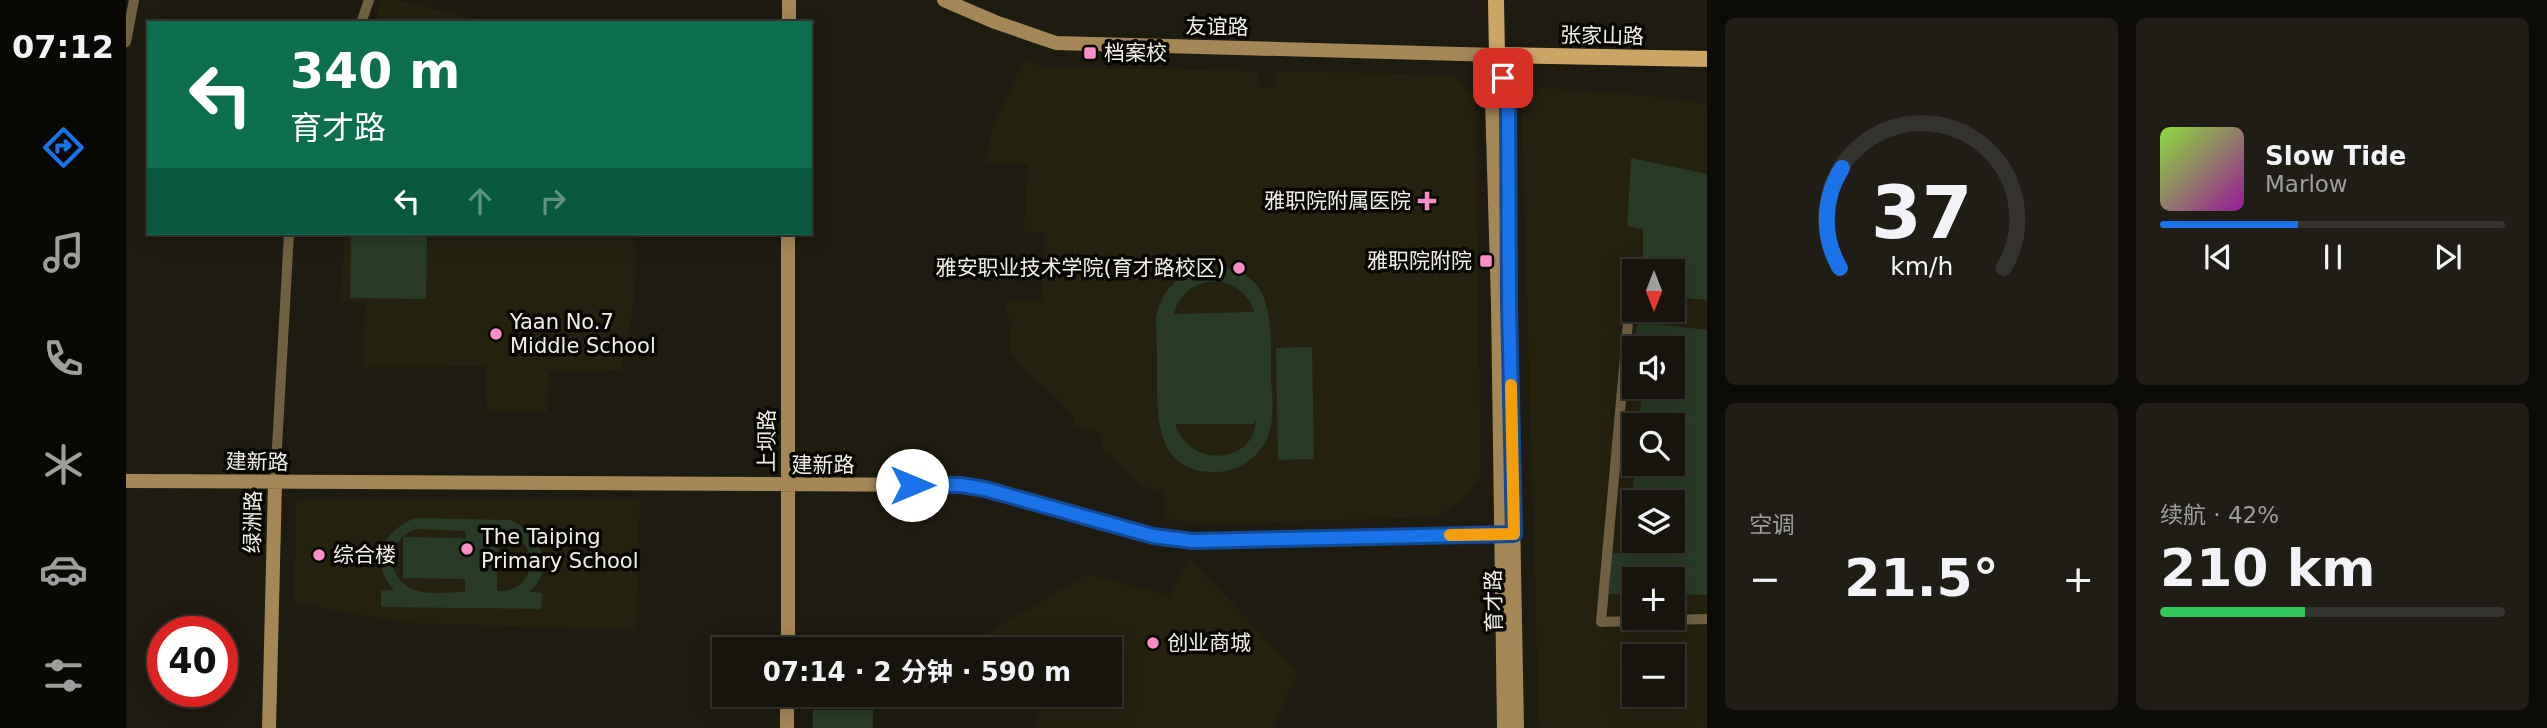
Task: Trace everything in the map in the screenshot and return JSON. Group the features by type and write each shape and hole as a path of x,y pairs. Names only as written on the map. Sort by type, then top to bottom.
{"main road":[{"name":"育才路","path":"1496,0 1497,55"},
{"name":"张家山路","path":"1497,55 1707,59"}],"street":[{"path":"126,42 134,0"},
{"path":"362,21 369,0"},
{"path":"789,0 789,21"},
{"name":"友谊路","path":"944,0 995,22 1056,43 1497,55"},
{"name":"育才路","path":"1497,55 1508,100 1508,534 1504,728"},
{"name":"绿洲路","path":"269,728 275,483 289,235"},
{"name":"上坝路","path":"788,235 788,637"},
{"path":"1628,322 1601,622 1707,619"},
{"name":"建新路","path":"126,481 961,485 985,489 1153,536 1193,541 1508,534"},
{"name":"育才路","path":"1508,534 1517,728"},
{"path":"787,728 788,707"}],"shaded area":[{"path":"382,0 396,0 485,21 375,21"},
{"name":"雅安职业技术学院(育才路校区)","path":"1024,60 1044,67 1259,71 1259,87 1276,87 1276,71 1452,75 1475,97 1481,475 1465,499 1438,517 1214,524 1164,519 1165,502 1161,491 1140,486 1119,463 1102,451 1100,433 1074,425 1074,417 1036,382 1010,353 1011,319 1006,316 1006,300 1042,301 1045,233 1024,231 1028,164 986,162 991,130"},
{"path":"1521,86 1669,98 1707,105 1707,728 1539,728"},
{"name":"Yaan No.7 Middle School","path":"345,235 636,235 635,296 621,370 549,372 547,412 487,411 486,366 363,367 365,302 340,301"},
{"name":"The Taiping Primary School","path":"306,499 640,499 636,630 408,623 294,603 296,503"},
{"name":"创业商城","path":"1190,559 1298,672 1272,728 1037,728 1037,707 1122,707 1122,637 981,637 1088,574 1169,596"}],"green space":[{"path":"1631,158 1707,174 1707,300 1685,298 1685,259 1643,259 1643,229 1627,226"},
{"path":"351,235 427,235 426,299 350,298"},
{"path":"1205,267 1229,268 1246,275 1258,286 1265,301 1271,337 1272,419 1268,436 1255,456 1237,468 1216,472 1197,470 1182,464 1171,454 1164,441 1158,411 1158,309 1172,285","holes":["1219,281 1242,292 1255,315 1253,312 1174,314 1176,306 1190,289 1203,283","1256,419 1253,434 1245,446 1234,453 1220,456 1193,449 1182,439 1175,424 1254,424"]},
{"path":"1638,322 1707,330 1707,595 1685,594 1685,567 1622,567 1622,594 1609,594 1612,553 1685,553 1685,490 1633,490 1634,476 1685,476 1685,413 1640,413 1641,399 1685,399 1685,336 1635,336"},
{"path":"1312,347 1314,459 1278,460 1276,348"},
{"path":"415,518 510,520 520,526 529,533 541,552 542,572 538,583 529,592 542,593 541,609 381,607 381,591 394,590 382,568 383,548 387,539","holes":["417,529 465,531 466,538 403,537","498,531 513,535 523,542 529,553 530,564 528,574 521,583 511,589 497,591","403,537 403,578 465,579 465,592 422,592 401,581 393,565 393,556 395,547"]},
{"path":"813,710 873,710 873,728 813,728"}],"slow traffic":[{"path":"1450,535 1514,534 1511,385"}],"place":[{"name":"档案校","path":"1090,53"},
{"name":"雅职院附属医院","path":"1427,201"},
{"name":"雅职院附院","path":"1486,261"},
{"name":"雅安职业技术学院(育才路校区)","path":"1239,268"},
{"name":"Yaan No.7 Middle School","path":"496,334"},
{"name":"The Taiping Primary School","path":"467,549"},
{"name":"综合楼","path":"319,555"},
{"name":"创业商城","path":"1153,643"}],"route":[{"path":"912,485 961,485 985,489 1153,536 1193,541 1514,534 1508,100 1503,78"}]}
